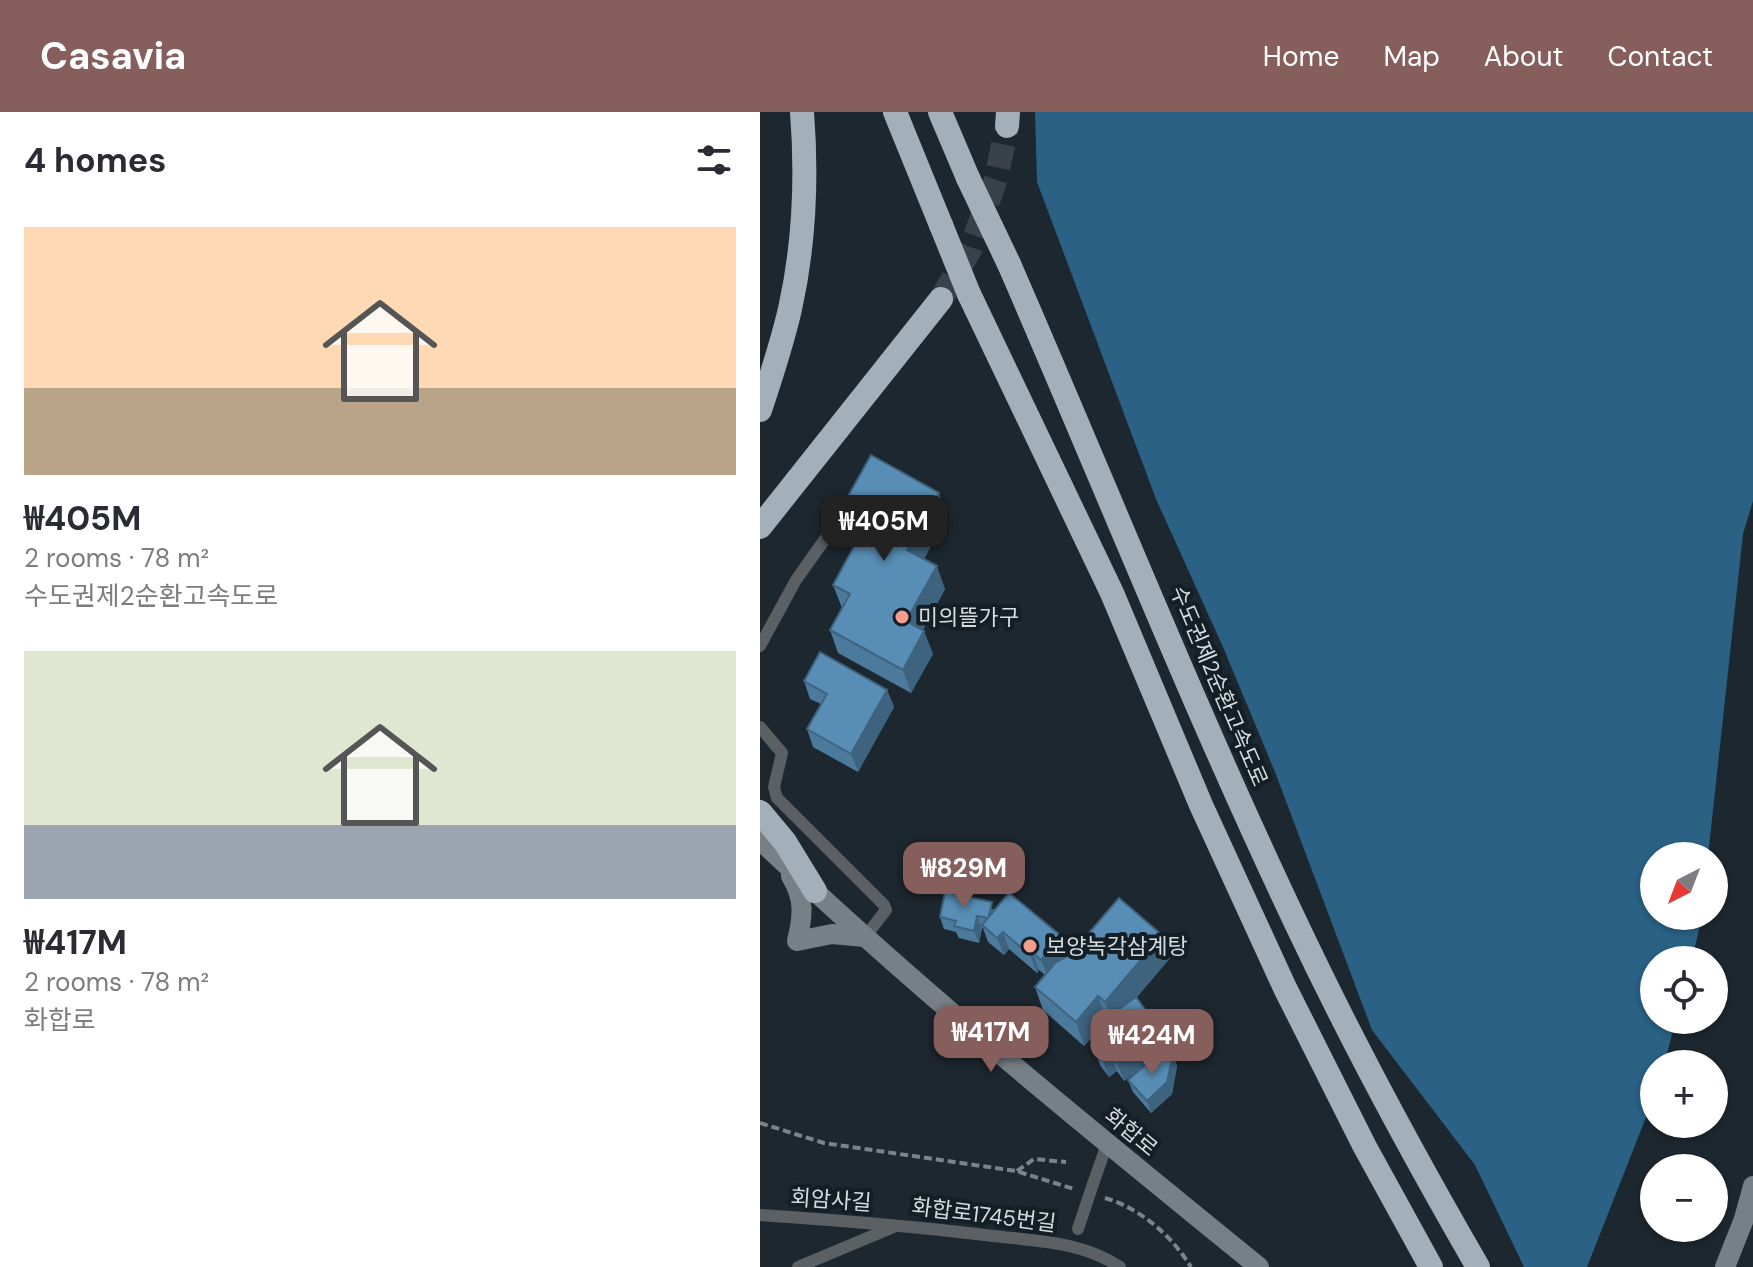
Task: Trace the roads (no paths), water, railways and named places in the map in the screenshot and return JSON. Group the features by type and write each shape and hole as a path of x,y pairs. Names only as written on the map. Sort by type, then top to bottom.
{"highway":[{"path":"760,410 790,306 799,253 804,145 802,112"},
{"path":"895,112 969,294 1112,593 1201,805 1285,988 1365,1147 1431,1267"},
{"name":"수도권제2순환고속도로","path":"940,112 1009,264 1221,760 1294,920 1372,1078 1478,1267"},
{"path":"760,527 941,299"},
{"path":"760,812 785,842 815,891"}],"main road":[{"name":"화합로","path":"760,840 865,937 1107,1144 1259,1267"},
{"path":"780,859 797,885 802,901 797,941 832,934 865,937"},
{"path":"1725,1267 1753,1186"}],"lane":[{"path":"760,646 778,609 840,518"},
{"path":"760,727 782,753 774,787 777,798 884,905 884,915 865,937"},
{"path":"1073,1245 1107,1144"},
{"name":"회암사길","path":"760,1215 899,1225"},
{"name":"화합로1745번길","path":"798,1267 899,1225 1073,1245 1104,1256 1120,1267"}],"tunnel":[{"path":"941,299 971,248 996,179 1007,126"}],"place":[{"name":"미의뜰가구","path":"902,617"},
{"name":"보양녹각삼계탕","path":"1030,946"}]}
